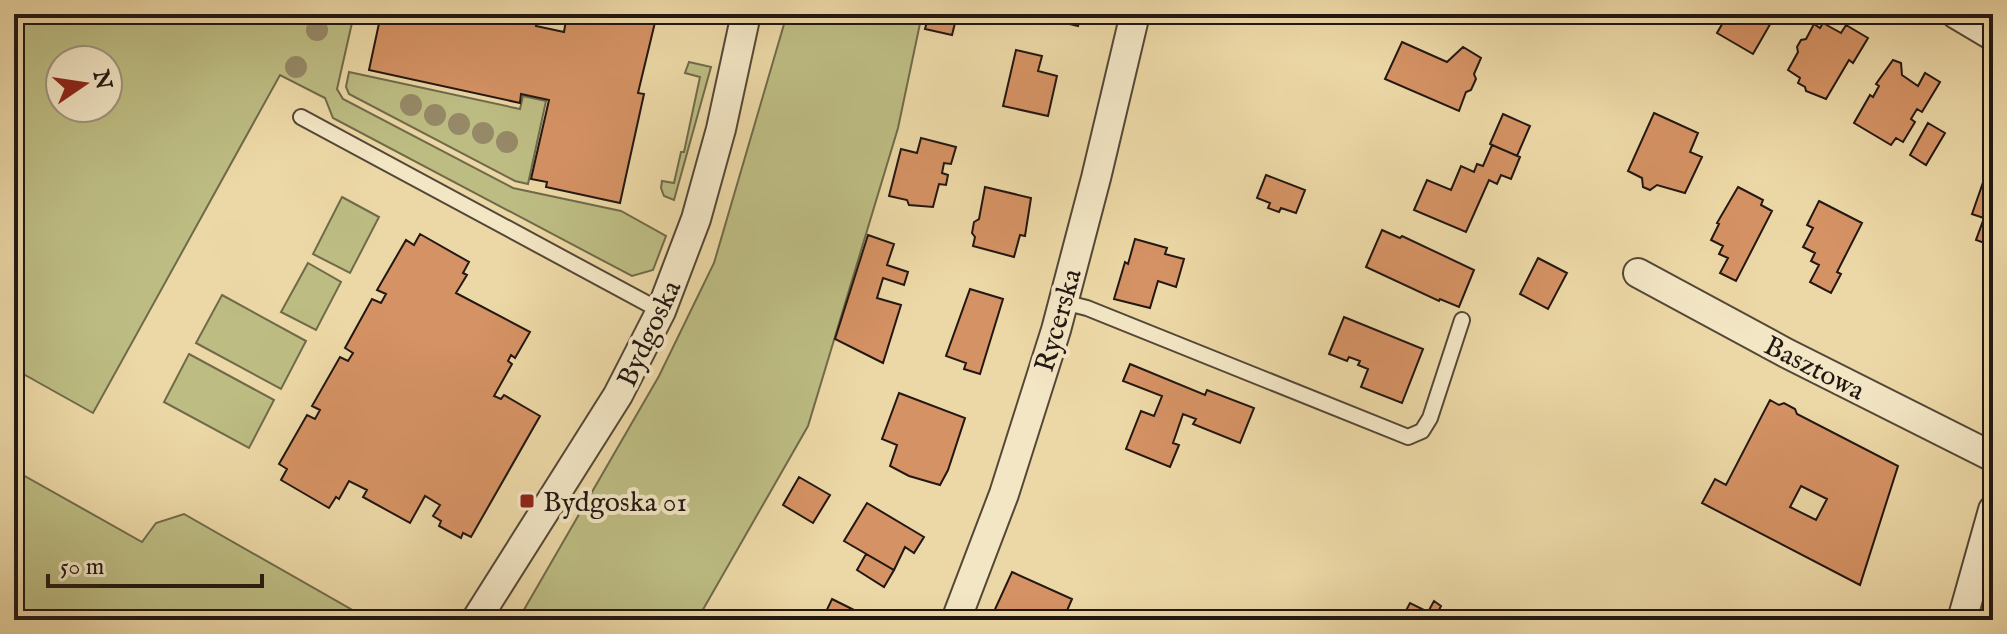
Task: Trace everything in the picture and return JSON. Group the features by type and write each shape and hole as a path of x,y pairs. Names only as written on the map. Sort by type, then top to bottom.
{"street":[{"name":"Bydgoska","path":"476,620 618,395 661,311 696,219 721,129 746,14"},
{"name":"Rycerska","path":"962,618 1063,302 1135,14"},
{"path":"1956,14 1993,36"},
{"name":"Basztowa","path":"1638,273 1786,353 1993,457"},
{"path":"1962,620 1993,510"}],"lane":[{"path":"301,117 661,311"},
{"path":"1063,302 1087,308 1408,437 1422,431 1430,418 1462,320"}],"path":[{"path":"14,607 24,620"}],"green space":[{"path":"14,14 354,14 337,89 343,99 513,188 621,211 666,236 653,270 632,276 333,118 325,98 280,75 93,413 25,375 14,392"},
{"path":"787,14 922,14 898,128 808,426 697,620 518,620 659,376 714,263"},
{"path":"689,62 711,67 674,200 664,196 661,188 662,181 674,183 681,152 684,152 700,77 685,73"},
{"path":"349,72 520,109 523,96 546,101 528,184 515,181 349,94 346,87"},
{"path":"342,197 379,217 350,273 313,254"},
{"path":"308,263 341,282 316,330 281,312"},
{"path":"222,295 306,341 281,389 196,343"},
{"path":"189,354 274,400 249,448 164,402"},
{"path":"14,470 142,542 156,523 184,514 370,620 14,620"}],"building":[{"path":"381,14 502,14 564,32 567,14 657,14 638,93 644,94 620,203 546,187 547,182 531,179 549,100 521,94 520,103 369,70"},
{"path":"929,14 956,19 952,35 925,29"},
{"path":"1028,14 1081,14 1078,26"},
{"path":"1728,14 1776,14 1753,54 1717,33"},
{"path":"1823,23 1841,33 1846,25 1868,38 1853,63 1849,60 1826,99 1806,91 1798,83 1800,78 1788,70 1801,40 1806,39 1814,24 1820,28"},
{"path":"1402,42 1447,62 1463,47 1481,58 1474,74 1476,79 1471,90 1466,92 1459,111 1385,79"},
{"path":"1016,50 1042,56 1038,71 1057,76 1048,116 1003,106"},
{"path":"1893,60 1901,63 1902,75 1918,86 1925,73 1940,82 1922,112 1917,109 1911,119 1915,122 1903,142 1896,138 1891,145 1854,123 1870,95 1873,97 1879,86 1876,84"},
{"path":"1654,113 1698,133 1690,152 1702,157 1685,193 1657,185 1650,190 1643,187 1642,178 1628,171"},
{"path":"1503,114 1530,126 1517,156 1490,144"},
{"path":"1928,123 1945,133 1926,165 1910,155"},
{"path":"921,138 956,147 951,164 944,163 942,173 948,175 946,185 939,184 933,207 909,205 907,200 889,196 901,149 917,153"},
{"path":"1492,145 1520,157 1511,179 1501,175 1497,184 1489,180 1466,232 1414,210 1427,180 1451,190 1461,166 1474,172 1477,164 1483,166"},
{"path":"1987,171 1993,173 1993,246 1976,240 1984,218 1972,214"},
{"path":"1266,175 1305,190 1296,213 1268,208 1270,203 1257,198"},
{"path":"985,187 1031,198 1025,236 1020,235 1014,257 973,246 974,222 979,219"},
{"path":"1738,187 1763,200 1761,205 1772,211 1736,281 1720,273 1728,258 1719,254 1723,246 1711,240"},
{"path":"1819,201 1862,223 1837,272 1841,274 1831,293 1810,282 1819,265 1811,261 1815,253 1803,247 1813,228 1807,225"},
{"path":"1382,230 1400,238 1402,236 1474,270 1459,307 1366,267"},
{"path":"420,234 469,262 463,273 467,275 456,293 530,332 515,358 511,355 508,361 512,364 494,396 501,399 504,395 540,416 471,537 463,533 461,538 439,526 441,521 433,516 440,505 425,496 410,523 363,497 367,490 349,481 339,499 336,497 329,508 281,480 287,469 279,464 307,415 315,419 320,410 312,406 340,357 348,361 353,353 345,348 372,299 381,303 386,294 377,290 406,240 414,245"},
{"path":"868,235 894,244 887,265 908,272 904,285 883,278 877,298 901,305 883,363 835,339"},
{"path":"1135,239 1167,248 1165,254 1184,259 1176,287 1158,281 1150,308 1114,299"},
{"path":"1538,258 1567,273 1548,309 1520,294"},
{"path":"970,289 1003,299 980,374 964,369 966,363 946,356"},
{"path":"1344,317 1423,349 1402,403 1361,387 1368,369 1358,365 1360,361 1349,357 1347,361 1329,354"},
{"path":"1130,364 1205,395 1207,390 1254,408 1240,443 1193,424 1196,419 1183,414 1173,443 1179,445 1170,467 1126,449 1141,411 1154,416 1162,396 1123,381"},
{"path":"899,393 965,418 940,485 909,476 890,466 897,445 882,439"},
{"path":"1770,400 1779,405 1784,403 1795,409 1797,414 1898,466 1860,585 1702,503 1715,479 1726,485","holes":["1801,486 1827,499 1816,520 1790,507"]},
{"path":"799,477 830,495 813,523 783,505"},
{"path":"867,503 924,537 914,553 905,547 894,570 844,541"},
{"path":"866,554 894,570 884,587 857,570"},
{"path":"1012,572 1072,599 1063,620 991,618"},
{"path":"832,599 874,620 822,620"},
{"path":"1434,601 1441,606 1436,616 1443,620 1401,620 1410,603 1428,612"}],"place":[{"name":"Bydgoska 01","path":"527,501"}]}
